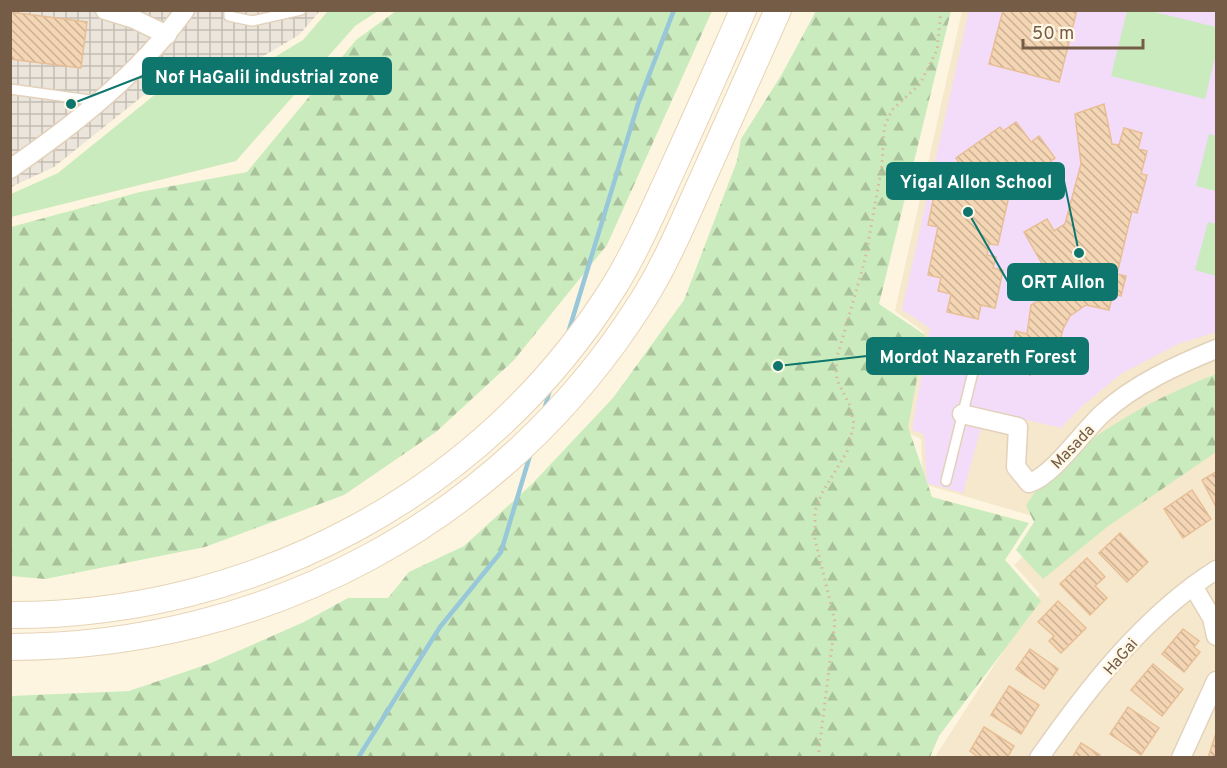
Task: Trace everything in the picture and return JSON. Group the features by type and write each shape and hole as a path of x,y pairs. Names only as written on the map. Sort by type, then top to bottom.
{"main road":[{"path":"10,615 61,615 122,609 174,599 240,580 341,537 408,496 454,462 502,422 542,381 584,330 615,285 639,240 743,10"},
{"path":"10,647 62,647 119,642 173,632 251,609 356,565 425,523 474,487 544,425 596,366 642,302 681,227 778,10"}],"street":[{"path":"105,10 134,19 167,35"},
{"path":"10,169 52,140 98,101 167,35 185,10"},
{"name":"Masada","path":"962,414 1018,427 1016,467 1029,483 1044,474 1104,412 1140,387 1216,349"},
{"name":"HaGai","path":"1039,758 1127,647 1156,616 1216,570"},
{"path":"1194,586 1212,618 1216,636"},
{"path":"1181,758 1216,681"}],"lane":[{"path":"229,10 229,16 252,21 301,10"},
{"path":"10,89 98,101"},
{"path":"946,481 979,348"}],"path":[{"path":"818,758 835,622 815,539 815,511 822,493 847,452 854,424 850,406 837,380 836,361 865,260 882,165 884,127 892,110 920,84 938,50 941,10"}],"shaded area":[{"path":"10,11 320,11 299,35 228,77 200,83 184,63 54,167 11,187"},
{"path":"962,11 1216,11 1216,757 935,757 1040,594 1014,565 1056,523 923,484 921,439 904,431 924,332 895,311"},
{"path":"969,11 1214,11 1216,14 1216,332 1178,344 1121,374 1081,407 1061,428 986,410 963,493 927,483 924,434 912,430 930,328 902,310"}],"green space":[{"path":"328,11 378,11 355,26 236,161 11,217 11,194 58,173 183,72 197,90 230,84 303,40"},
{"path":"396,11 712,11 607,245 514,360 436,432 344,495 205,547 45,579 11,576 11,227 140,192 247,172 356,40"},
{"path":"816,11 951,11 879,304 925,335 908,427 932,497 1029,523 1005,560 1041,601 939,736 930,757 11,757 11,696 129,691 211,663 304,622 348,598 388,598 409,572 464,546 532,484 613,398 684,300 737,161 741,139 782,74"},
{"path":"1127,11 1150,11 1216,27 1216,53 1205,99 1111,76"},
{"path":"1209,134 1216,136 1216,191 1196,186"},
{"path":"1208,222 1216,224 1216,276 1195,270"},
{"path":"1216,374 1216,452 1107,527 1043,579 1016,550 1034,522 1026,505 1043,483 1063,462 1111,426 1164,397"}],"building":[{"path":"1003,10 1077,10 1059,82 989,64"},
{"path":"10,12 87,22 81,68 10,59"},
{"path":"1104,104 1112,144 1119,145 1124,128 1142,133 1138,149 1147,151 1141,174 1147,175 1137,213 1132,211 1117,274 1126,276 1121,296 1113,293 1109,310 1086,305 1070,316 1063,329 1053,368 1046,364 1030,375 1025,361 1009,357 1016,331 1027,334 1031,305 1057,290 1024,232 1047,219 1054,231 1065,224 1081,164 1075,114"},
{"path":"1016,122 1031,142 1039,136 1055,158 1042,168 1045,172 1008,200 998,245 989,244 987,255 996,257 993,268 1003,270 995,308 981,305 978,319 947,312 951,294 938,291 941,278 928,275 938,227 928,225 938,176 958,180 960,169 963,169 956,158 1000,127 1003,131"},
{"path":"1216,472 1216,507 1202,480"},
{"path":"1192,490 1211,519 1183,538 1164,509"},
{"path":"1120,533 1148,562 1127,582 1099,553"},
{"path":"1087,558 1105,577 1095,586 1107,598 1090,615 1060,584"},
{"path":"1058,601 1086,628 1061,653 1049,641 1054,636 1038,622"},
{"path":"1183,629 1199,641 1194,647 1200,652 1184,672 1162,654"},
{"path":"1030,649 1058,669 1044,689 1016,669"},
{"path":"1153,664 1183,689 1162,716 1131,690"},
{"path":"1009,686 1039,705 1021,734 991,715"},
{"path":"1128,707 1159,728 1141,755 1110,734"},
{"path":"984,727 1014,746 1007,758 979,758 970,751"},
{"path":"1216,733 1216,758 1208,758"},
{"path":"1081,743 1100,755 1098,758 1072,758"}],"waterway":[{"path":"569,330 638,104 674,10"},
{"path":"545,407 551,386"},
{"path":"358,758 440,627 501,552 531,452"}],"place":[{"name":"Nof HaGalil industrial zone","path":"71,104"},
{"name":"ORT Allon","path":"968,212"},
{"name":"Yigal Allon School","path":"1079,253"},
{"name":"Mordot Nazareth Forest","path":"778,366"}]}
